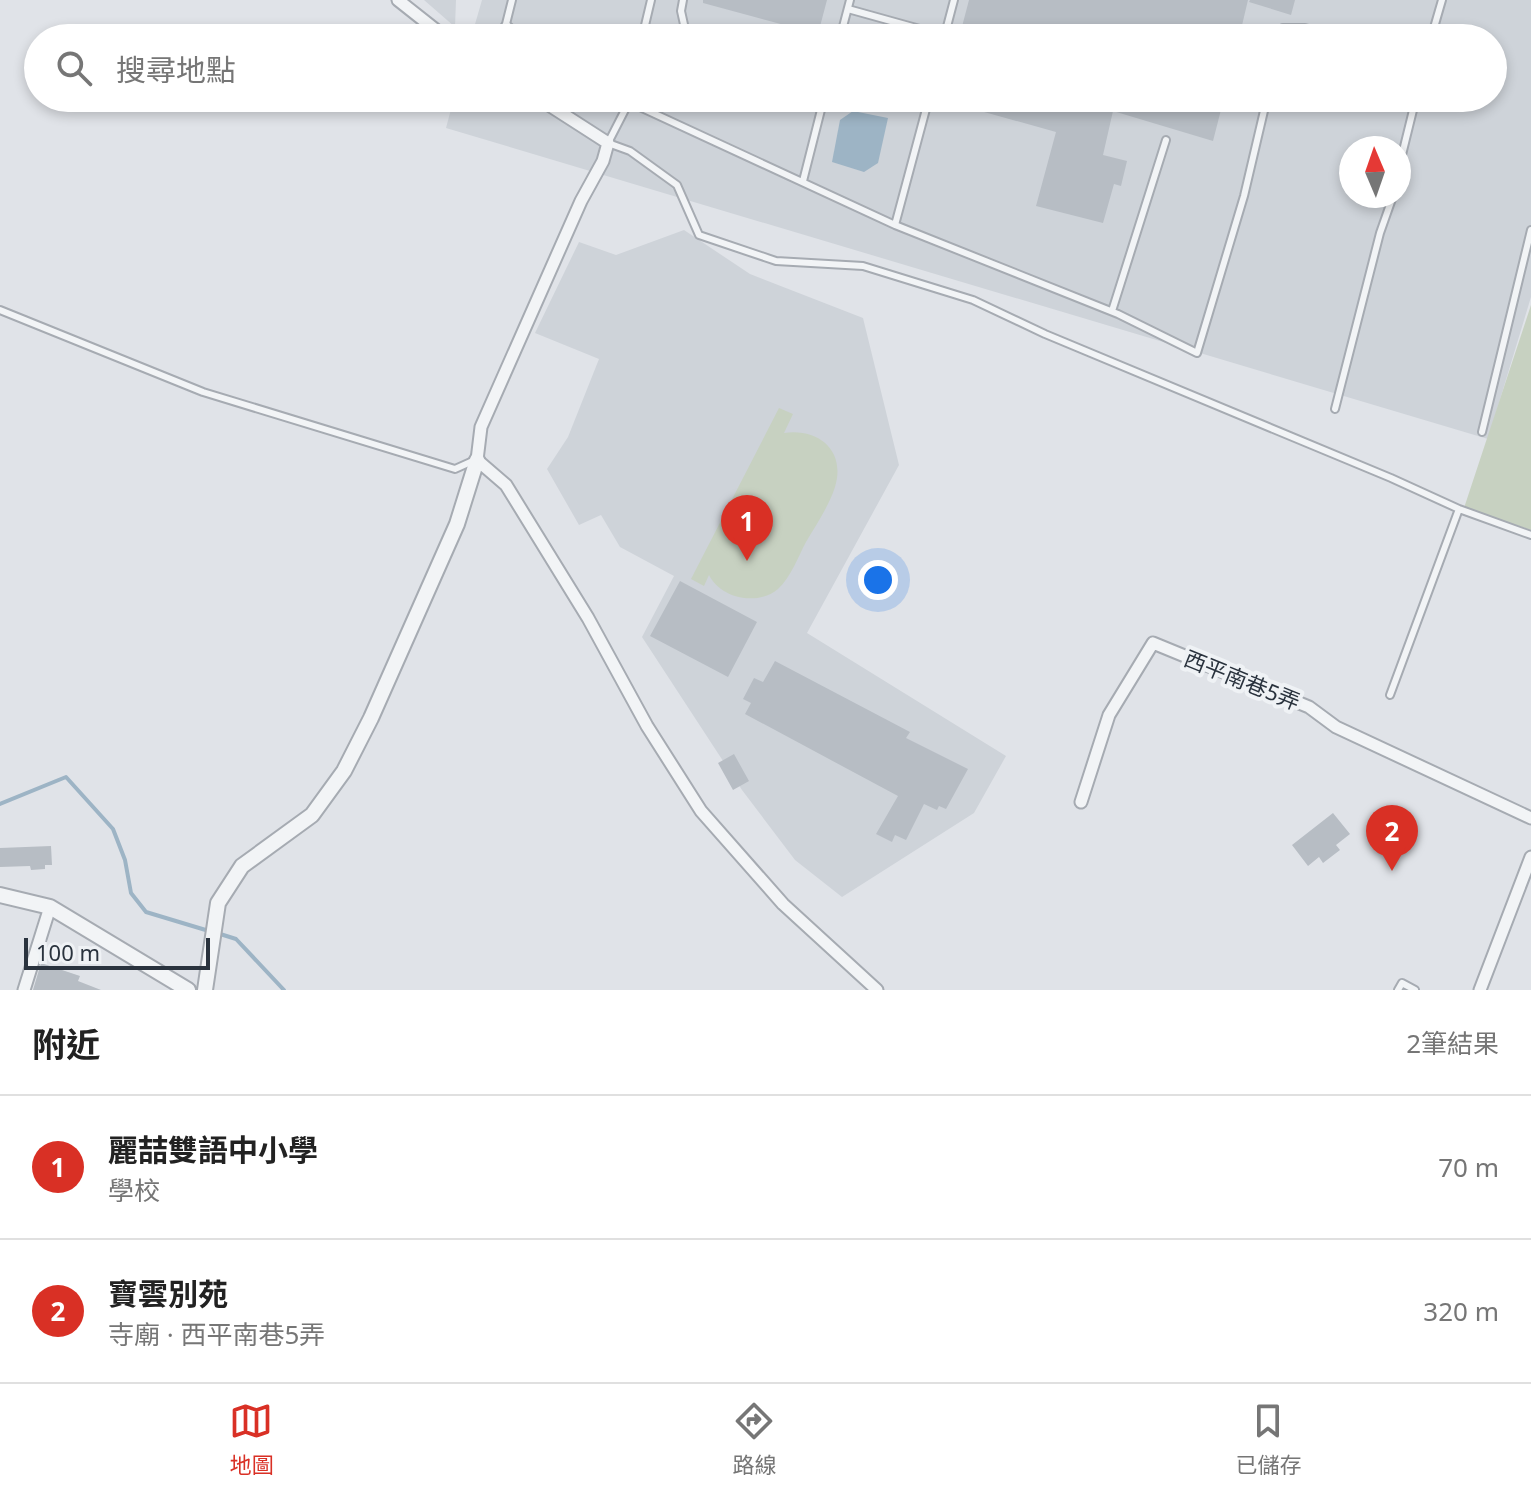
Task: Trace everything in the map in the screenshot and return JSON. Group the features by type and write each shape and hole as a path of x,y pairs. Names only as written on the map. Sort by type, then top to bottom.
{"street":[{"path":"398,0 428,24"},
{"path":"205,990 218,903 242,866 312,815 344,771 371,718 457,524 477,460 481,427 581,201 603,161 608,143 560,112"},
{"path":"477,460 506,485 588,618 647,726 701,811 783,904 877,990"},
{"name":"西平南巷5弄","path":"1081,802 1109,715 1153,643 1309,707 1336,727 1531,818"},
{"path":"1480,990 1531,857"},
{"path":"0,895 50,907 188,990"},
{"path":"24,990 50,907"}],"lane":[{"path":"506,24 512,0"},
{"path":"645,24 651,0"},
{"path":"683,0 681,11 684,24"},
{"path":"844,24 850,0"},
{"path":"948,24 954,0"},
{"path":"1435,24 1442,0"},
{"path":"848,9 900,24"},
{"path":"621,112 608,143 630,151 677,185 699,235 776,261 863,266 973,300 1045,334 1459,509 1531,535"},
{"path":"652,112 895,225 1112,311 1197,353 1244,196 1264,112"},
{"path":"803,181 820,112"},
{"path":"895,225 925,112"},
{"path":"1407,136 1413,112"},
{"path":"1112,311 1166,140"},
{"path":"1335,409 1389,208"},
{"path":"1482,432 1531,230"},
{"path":"0,310 203,392 455,469 477,460"},
{"path":"1390,695 1459,509"},
{"path":"1398,990 1402,983 1415,990"}],"shaded area":[{"path":"424,0 456,0 455,24"},
{"path":"482,0 1531,0 1531,297 1488,439 446,128 450,112 1507,112 1507,24 475,24"},
{"path":"684,230 750,274 863,318 899,465 807,633 1006,756 974,813 842,897 795,860 742,790 642,637 674,576 620,547 601,515 579,525 547,469 568,437 599,359 535,333 579,242 616,255"}],"green space":[{"path":"1531,305 1531,530 1464,508"},
{"path":"779,408 793,414 784,433 797,432 818,438 833,453 837,463 835,487 790,573 778,589 760,597 740,597 722,590 709,575 704,586 691,579"}],"water":[{"path":"852,112 888,118 878,163 864,172 832,162 840,120"}],"building":[{"path":"703,0 827,0 821,24 781,24 703,3"},
{"path":"969,0 1248,0 1242,24 963,24"},
{"path":"1250,0 1295,0 1291,15"},
{"path":"984,112 1113,112 1103,155 1127,161 1121,186 1114,184 1103,223 1036,206 1056,132"},
{"path":"1116,112 1220,112 1213,141"},
{"path":"680,581 757,622 728,677 650,636"},
{"path":"775,661 910,732 906,738 968,769 946,809 939,806 937,810 924,804 906,840 895,835 892,842 876,834 898,796 745,714 751,703 743,699 754,678 763,682"},
{"path":"734,754 749,781 733,790 718,763"},
{"path":"1333,813 1350,834 1336,845 1340,850 1323,863 1319,857 1308,866 1292,845"},
{"path":"51,846 52,865 45,865 45,869 0,867 0,848"},
{"path":"41,963 80,976 78,981 101,990 33,990"}],"waterway":[{"path":"0,804 66,777 113,829 125,860 131,893 146,912 209,931"},
{"path":"217,933 236,939 284,990"}],"place":[{"name":"麗喆雙語中小學","path":"747,561"},
{"name":"寶雲別苑","path":"1392,871"}]}
